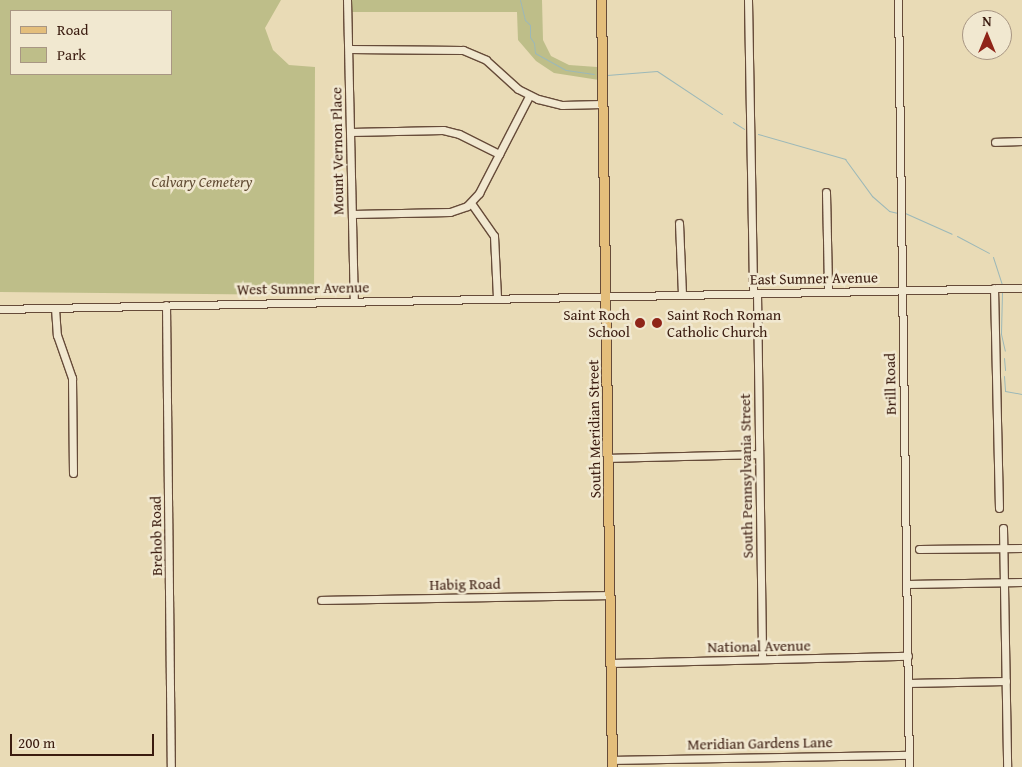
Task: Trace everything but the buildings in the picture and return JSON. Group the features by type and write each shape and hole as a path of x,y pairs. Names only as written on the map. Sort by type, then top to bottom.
{"main road":[{"name":"South Meridian Street","path":"601,0 612,763"}],"street":[{"name":"Mount Vernon Place","path":"347,0 354,301"},
{"name":"South Pennsylvania Street","path":"748,0 762,659"},
{"name":"Brill Road","path":"898,0 909,767"},
{"path":"349,49 464,50 490,62 529,96 562,105 602,104"},
{"path":"352,214 450,212 471,203 529,96"},
{"path":"350,132 443,130 459,134 499,154"},
{"path":"995,142 1022,142"},
{"path":"826,192 828,291"},
{"path":"471,203 493,232 497,298"},
{"path":"679,223 682,294"},
{"path":"994,288 999,508"},
{"name":"East Sumner Avenue","path":"606,297 1022,288"},
{"name":"West Sumner Avenue","path":"0,309 606,297"},
{"name":"Brehob Road","path":"166,305 171,767"},
{"path":"55,308 57,335 72,380 73,473"},
{"path":"608,458 759,454"},
{"path":"1003,528 1007,767"},
{"path":"919,549 1022,548"},
{"path":"907,584 1022,582"},
{"name":"Habig Road","path":"320,600 610,595"},
{"name":"National Avenue","path":"611,662 908,656"},
{"path":"908,683 1006,681"},
{"name":"Meridian Gardens Lane","path":"612,763 908,755"}],"green space":[{"name":"Calvary Cemetery","path":"0,0 281,0 265,28 273,50 289,65 315,67 314,295 0,292"},
{"path":"351,0 542,0 543,40 551,56 569,65 597,67 599,80 554,73 536,61 518,40 517,12 352,12"}],"waterway":[{"path":"520,0 525,20 530,25 530,37 534,43 535,53 566,70 594,74"},
{"path":"607,75 657,71 722,114"},
{"path":"733,122 744,129"},
{"path":"758,134 845,159 872,196 889,211 898,213"},
{"path":"905,213 952,234"},
{"path":"957,236 989,253"},
{"path":"993,257 1002,284"},
{"path":"1002,292 1001,334 1005,351"},
{"path":"1004,358 1005,370"},
{"path":"1004,376 1005,391 1022,394"}],"place":[{"name":"Saint Roch School","path":"640,323"},
{"name":"Saint Roch Roman Catholic Church","path":"657,323"}]}
